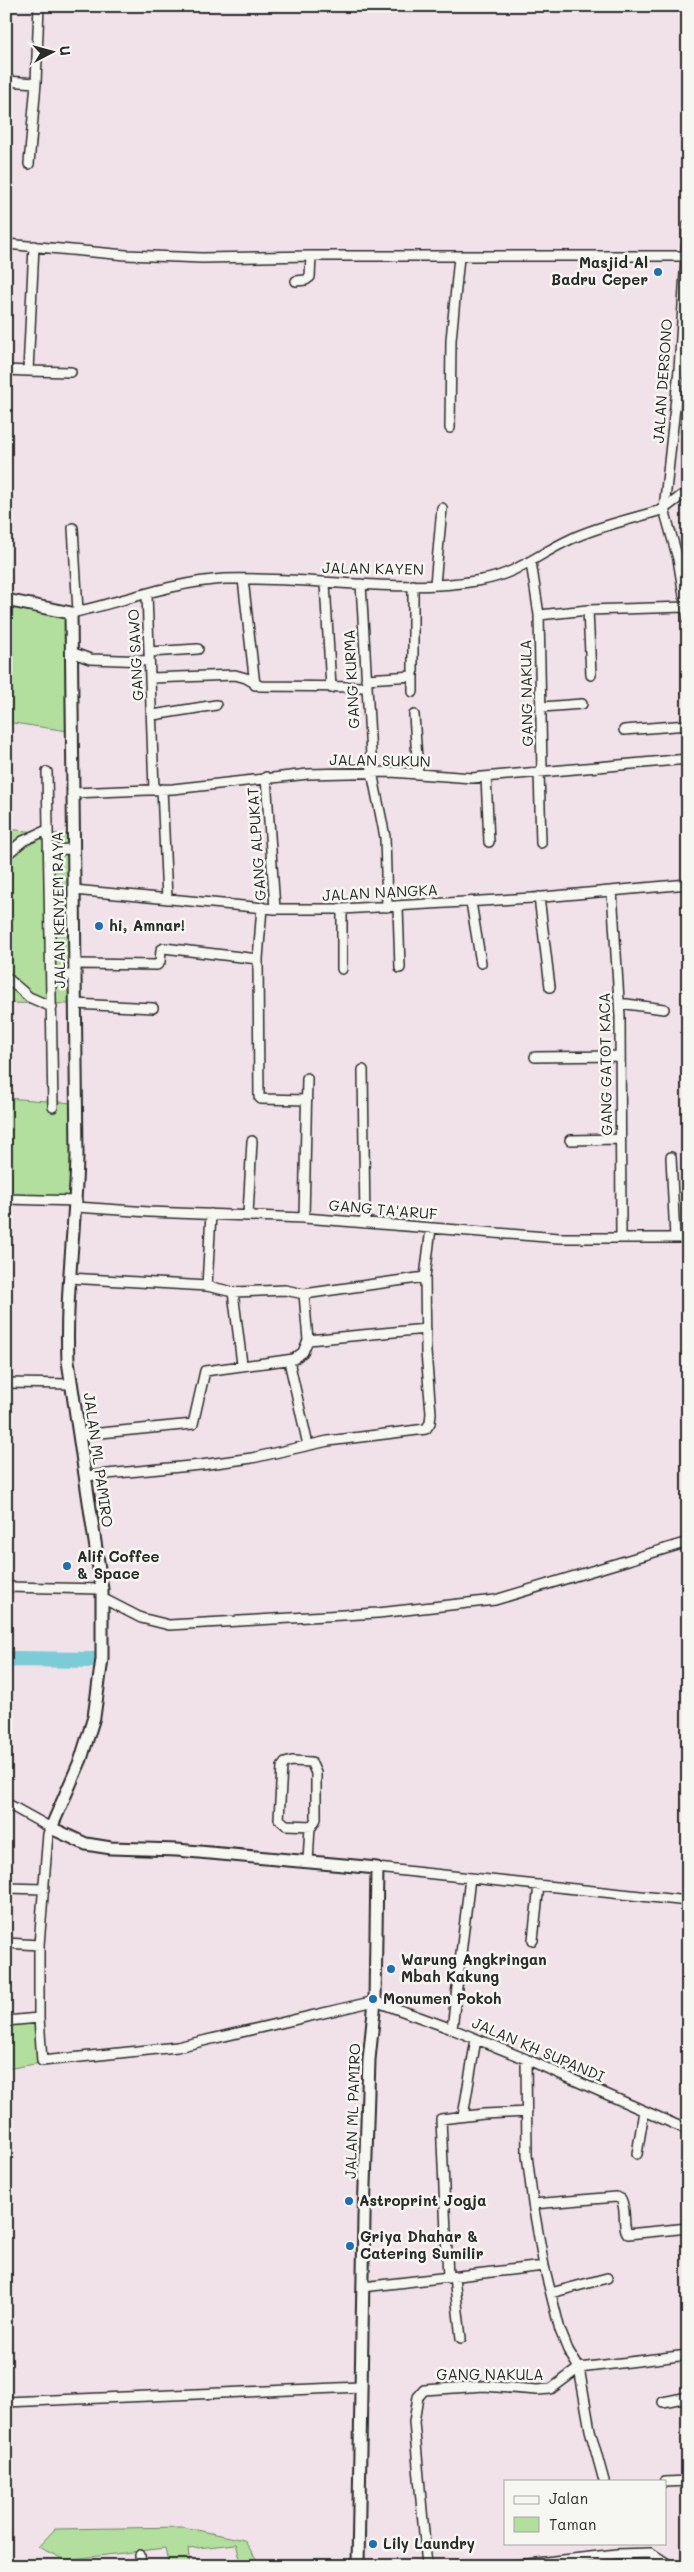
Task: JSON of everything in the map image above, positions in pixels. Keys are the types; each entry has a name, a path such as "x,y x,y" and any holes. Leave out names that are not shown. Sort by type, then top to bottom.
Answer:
{"street":[{"path":"28,164 36,84 39,6"},
{"path":"6,81 36,84"},
{"name":"JALAN DERSONO","path":"664,510 679,370 684,256 688,224"},
{"path":"6,244 156,257 684,256"},
{"path":"28,370 34,246"},
{"path":"296,281 306,280 310,276 311,256"},
{"path":"450,428 451,340 459,257"},
{"path":"6,370 71,372"},
{"path":"684,496 664,510 678,559 688,620"},
{"path":"435,584 442,508"},
{"name":"JALAN KAYEN","path":"74,612 189,584 243,579 412,585 495,578 531,562 582,534 664,510"},
{"path":"6,600 74,612 73,528"},
{"path":"678,559 688,559"},
{"name":"GANG NAKULA","path":"531,562 539,615 542,707 541,843"},
{"path":"243,579 255,685"},
{"path":"325,583 331,688"},
{"name":"GANG KURMA","path":"361,584 372,772 385,836 387,907"},
{"path":"412,585 412,692"},
{"name":"GANG SAWO","path":"147,594 149,657 167,899"},
{"path":"539,615 588,610 685,607"},
{"path":"588,610 592,675"},
{"name":"JALAN KENYEM RAYA","path":"74,612 71,652 76,1204"},
{"path":"71,652 90,659 149,657 198,649"},
{"path":"151,678 235,675 246,678 255,685 331,688 413,676"},
{"path":"542,707 582,704"},
{"name":"GANG SAWO","path":"153,715 216,705"},
{"path":"414,715 418,773"},
{"path":"624,730 688,725"},
{"name":"JALAN SUKUN","path":"72,793 158,790 266,777 372,772 418,773 460,778 486,777 688,759"},
{"path":"47,772 53,1107"},
{"name":"GANG ALPUKAT","path":"266,777 275,908"},
{"path":"486,777 489,842"},
{"path":"6,855 23,841 48,830"},
{"path":"48,850 73,849"},
{"name":"JALAN NANGKA","path":"74,890 275,908 342,909 472,902 688,884"},
{"name":"GANG GATOT KACA","path":"612,891 619,1002 621,1238"},
{"path":"539,897 550,987"},
{"path":"472,902 481,963"},
{"path":"262,907 258,959 259,1097 261,1099 307,1100"},
{"path":"398,907 400,968"},
{"path":"342,909 342,969"},
{"path":"52,975 74,970 157,965 160,962 161,950 164,948 258,959"},
{"path":"6,977 29,997 52,1007"},
{"path":"619,1002 664,1009"},
{"path":"75,1004 153,1008"},
{"path":"535,1057 620,1056"},
{"path":"363,1070 365,1223"},
{"path":"304,1218 307,1078"},
{"path":"570,1140 620,1139"},
{"path":"248,1214 252,1141"},
{"path":"671,1157 675,1238"},
{"name":"GANG TA'ARUF","path":"6,1199 149,1212 248,1214 559,1238 688,1238"},
{"name":"JALAN ML PAMIRO","path":"51,1828 81,1759 94,1717 99,1694 102,1659 102,1594 72,1384 67,1332 69,1278 76,1204"},
{"path":"207,1286 211,1214"},
{"path":"86,1476 201,1466 252,1458 328,1441 420,1431 428,1428 431,1413 425,1276 431,1228"},
{"path":"69,1278 207,1286 233,1292 285,1290 304,1294 425,1276"},
{"path":"233,1292 242,1364"},
{"path":"80,1435 193,1424 206,1371 242,1364 289,1361 302,1352 308,1340 304,1294"},
{"path":"308,1340 426,1329"},
{"path":"289,1361 308,1445"},
{"path":"6,1383 72,1384"},
{"path":"6,1587 102,1594 141,1618 169,1625 378,1613 495,1600 688,1542"},
{"path":"288,1761 311,1762 316,1769 316,1819 315,1823 310,1826 286,1825 279,1819 282,1767 288,1761"},
{"path":"6,1803 51,1828 86,1844 111,1848 178,1850 376,1868 688,1901"},
{"path":"308,1862 310,1826"},
{"path":"51,1828 48,1834 39,1945 39,2018 41,2058 44,2062 177,2046 375,2001"},
{"name":"JALAN ML PAMIRO","path":"358,2566 360,2387 369,2060 375,2001 376,1868"},
{"path":"452,2029 470,1878"},
{"path":"533,1940 539,1885"},
{"path":"6,1888 44,1889"},
{"path":"6,1943 39,1945"},
{"name":"JALAN KH SUPANDI","path":"375,2001 526,2059 688,2130"},
{"path":"6,2021 39,2018"},
{"path":"463,2116 476,2039"},
{"path":"526,2059 527,2155 544,2266 560,2330 568,2350 579,2368 590,2430 604,2480"},
{"path":"637,2154 644,2111"},
{"path":"461,2338 451,2277 440,2122 442,2118 527,2112"},
{"path":"533,2204 616,2197 621,2199 625,2208 627,2234 688,2228"},
{"path":"363,2287 544,2266"},
{"path":"551,2293 607,2278"},
{"path":"579,2368 688,2355"},
{"name":"GANG NAKULA","path":"427,2566 414,2422 418,2397 424,2390 434,2388 484,2386 551,2389 579,2368"},
{"path":"6,2402 360,2387"},
{"path":"663,2402 688,2397"},
{"path":"666,2482 688,2481"},
{"path":"510,2566 616,2549 651,2553 671,2566"},
{"path":"140,2555 141,2566"}],"green space":[{"path":"6,597 68,606 68,731 6,722"},
{"path":"6,829 70,835 73,1004 6,1003"},
{"path":"6,1098 73,1103 75,1203 6,1198"},
{"path":"37,2018 41,2063 6,2069 6,2020"},
{"path":"183,2527 244,2540 261,2566 242,2566 236,2544 188,2549 190,2566 169,2566 165,2548 65,2560 38,2547 55,2529"}],"waterway":[{"path":"6,1662 13,1659 93,1660"}],"place":[{"name":"Masjid Al Badru Ceper","path":"658,272"},
{"name":"hi, Amnar!","path":"99,926"},
{"name":"Alif Coffee & Space","path":"67,1566"},
{"name":"Warung Angkringan Mbah Kakung","path":"391,1969"},
{"name":"Monumen Pokoh","path":"373,1999"},
{"name":"Astroprint Jogja","path":"349,2201"},
{"name":"Griya Dhahar & Catering Sumilir","path":"350,2246"},
{"name":"Lily Laundry","path":"373,2544"}]}
